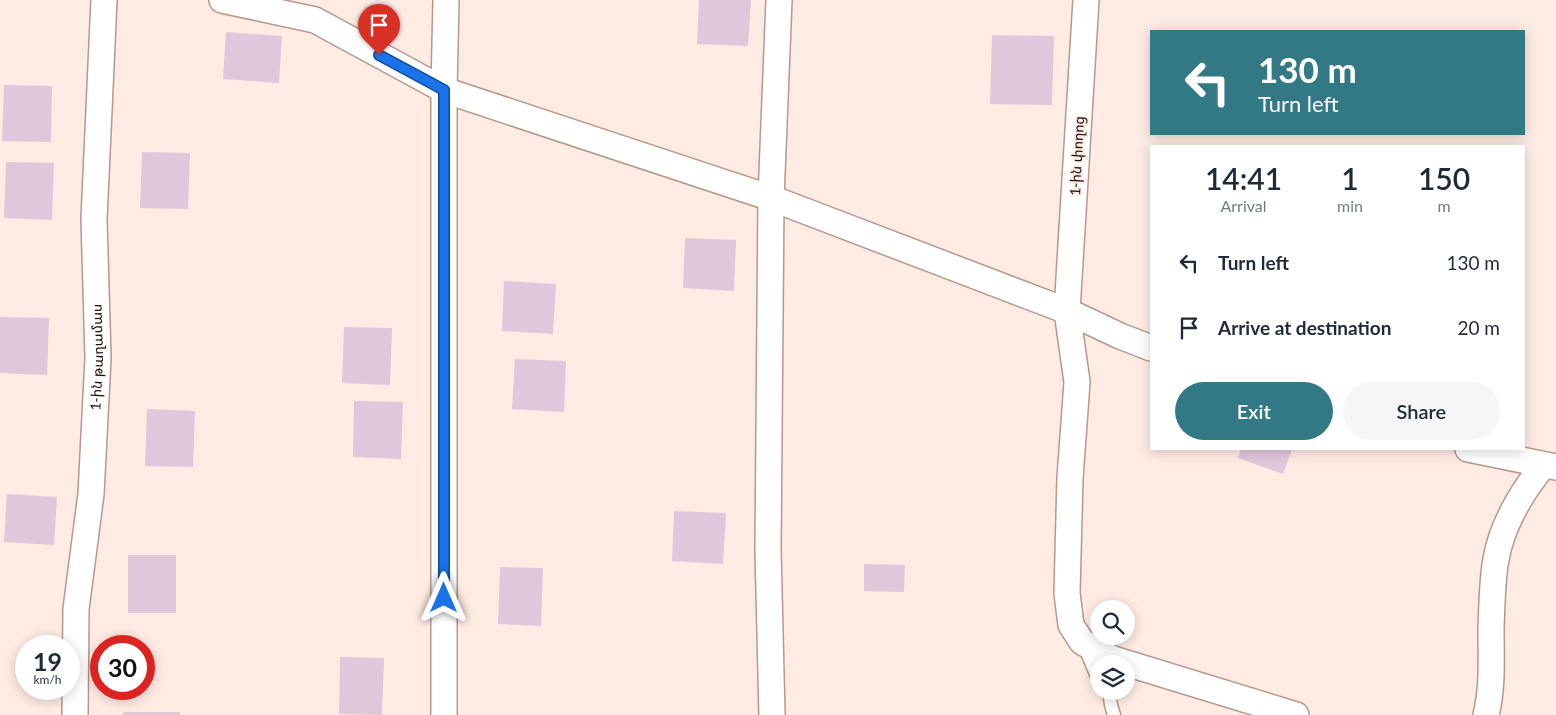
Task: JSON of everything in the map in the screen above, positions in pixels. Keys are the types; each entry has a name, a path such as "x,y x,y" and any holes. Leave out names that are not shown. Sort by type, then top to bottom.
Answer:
{"street":[{"name":"1-ին թաղամաս","path":"75,715 76,609 91,494 98,358 94,219 104,0"},
{"path":"222,0 315,20 444,90 771,198 1067,311 1113,333 1150,348"},
{"path":"444,715 444,90 446,0"},
{"path":"772,715 768,550 771,198 779,0"},
{"name":"1-ին փողոց","path":"1082,642 1071,625 1067,593 1070,478 1077,382 1067,311 1086,0"},
{"path":"1473,450 1550,466"},
{"path":"1486,715 1492,681 1491,627 1496,558 1502,536 1526,487 1550,466"},
{"path":"1082,642 1105,655"},
{"path":"1135,668 1296,715"}],"lane":[{"path":"1082,642 1090,660"}],"building":[{"path":"699,0 751,0 748,46 697,44"},
{"path":"226,32 282,36 279,83 223,79"},
{"path":"992,35 1054,36 1052,105 990,104"},
{"path":"4,85 52,86 51,142 2,141"},
{"path":"142,152 190,153 188,209 140,208"},
{"path":"6,162 54,163 52,220 4,218"},
{"path":"685,238 736,240 734,291 683,288"},
{"path":"504,281 556,284 553,334 502,331"},
{"path":"0,317 49,318 47,375 0,373"},
{"path":"344,327 392,328 390,385 342,383"},
{"path":"515,359 566,361 564,412 512,409"},
{"path":"354,401 403,402 401,459 353,457"},
{"path":"147,409 195,411 193,467 145,466"},
{"path":"1241,450 1292,450 1283,474 1238,458"},
{"path":"7,494 57,497 54,545 4,542"},
{"path":"674,511 726,513 723,564 672,561"},
{"path":"128,555 176,555 176,613 128,613"},
{"path":"864,564 905,565 904,592 864,591"},
{"path":"500,567 543,568 541,626 498,624"},
{"path":"340,657 384,658 382,715 339,714"},
{"path":"123,712 180,712 180,715 123,715"}],"route":[{"path":"379,55 444,90 444,598"}]}
